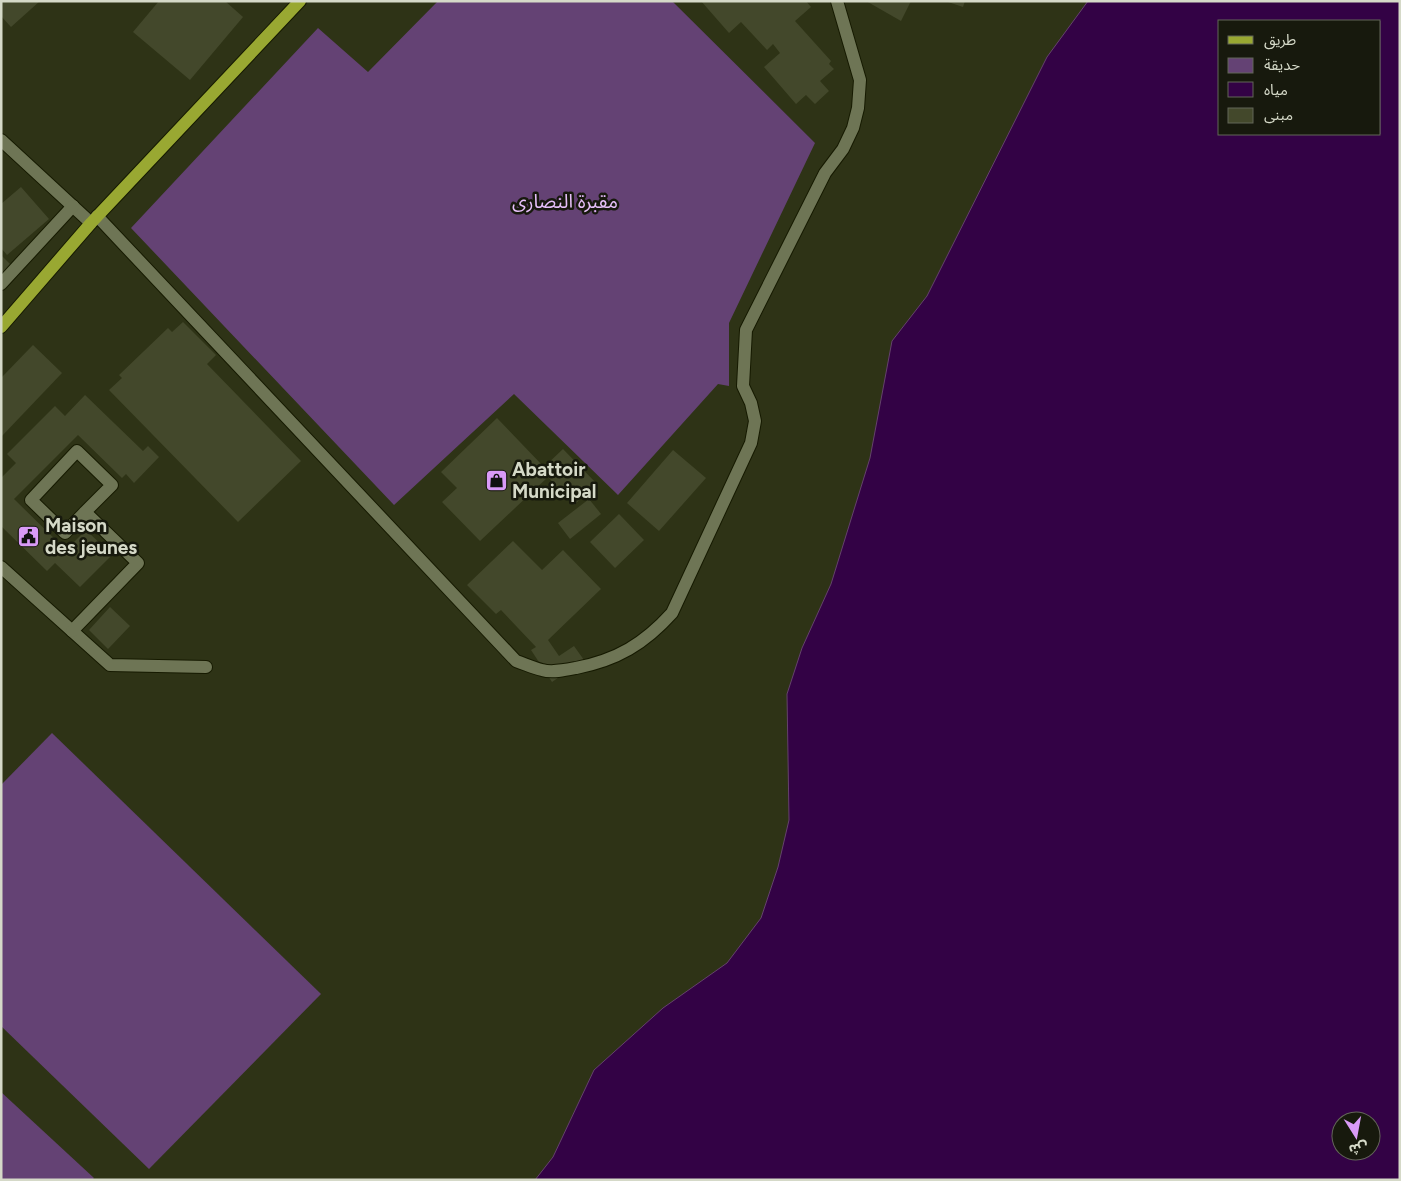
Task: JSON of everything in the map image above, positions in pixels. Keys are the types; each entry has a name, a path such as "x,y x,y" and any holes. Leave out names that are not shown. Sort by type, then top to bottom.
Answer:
{"main road":[{"path":"1,327 94,220 300,1"}],"street":[{"path":"1,140 73,206 94,220 516,661 543,671 565,670 609,660 634,647 653,634 672,613 751,443 754,421 751,403 743,386 746,330 825,173 843,149 853,128 858,108 860,80 837,1"},
{"path":"1,284 73,206"},
{"path":"77,452 112,485 86,512 65,533 30,500 77,452"},
{"path":"72,631 138,563 86,512"},
{"path":"1,567 110,665 206,666"}],"green space":[{"name":"مقبرة النصارى","path":"438,1 672,1 815,143 729,323 729,386 718,384 618,495 514,394 394,505 131,228 318,28 368,72"},
{"path":"52,733 321,994 149,1169 1,1026 1,785"},
{"path":"1,1092 94,1178 92,1180 1,1180"}],"water":[{"path":"1088,1 1400,1 1400,1180 535,1180 553,1157 594,1070 663,1008 727,963 761,918 778,867 789,820 787,694 802,648 831,584 870,458 892,341 927,296 1047,57"}],"building":[{"path":"1,1 40,1 11,27 1,16"},
{"path":"159,1 225,1 243,17 190,80 133,32"},
{"path":"701,1 806,1 811,7 795,21 831,61 829,64 834,69 820,81 829,91 815,104 806,95 796,104 764,67 780,53 773,44 767,50 741,22 729,33"},
{"path":"866,1 911,1 901,21"},
{"path":"945,1 965,1 963,7"},
{"path":"21,187 49,219 7,255 1,248 1,204"},
{"path":"1,255 11,265 1,275"},
{"path":"183,322 216,355 207,364 301,461 238,522 109,390 122,378 119,375 168,328 172,332"},
{"path":"33,345 62,373 1,437 1,378"},
{"path":"85,395 143,451 148,446 159,457 134,483 126,474 122,478 78,435 14,499 66,550 86,530 112,555 80,587 55,563 47,571 1,526 1,478 16,463 7,454 55,406 65,416"},
{"name":"Abattoir Municipal","path":"497,418 544,467 563,449 597,484 574,505 548,477 480,541 442,502 457,488 441,472"},
{"path":"673,450 706,478 659,531 627,503"},
{"path":"589,499 601,514 570,539 558,523"},
{"path":"619,514 644,540 615,568 590,542"},
{"path":"513,541 542,570 563,550 601,589 548,640 559,656 574,646 584,660 552,682 531,650 536,647 501,610 496,614 467,585"},
{"path":"110,607 130,626 108,649 89,630"}],"place":[{"name":"Abattoir Municipal","path":"496,480"},
{"name":"Maison des jeunes","path":"29,536"}]}
